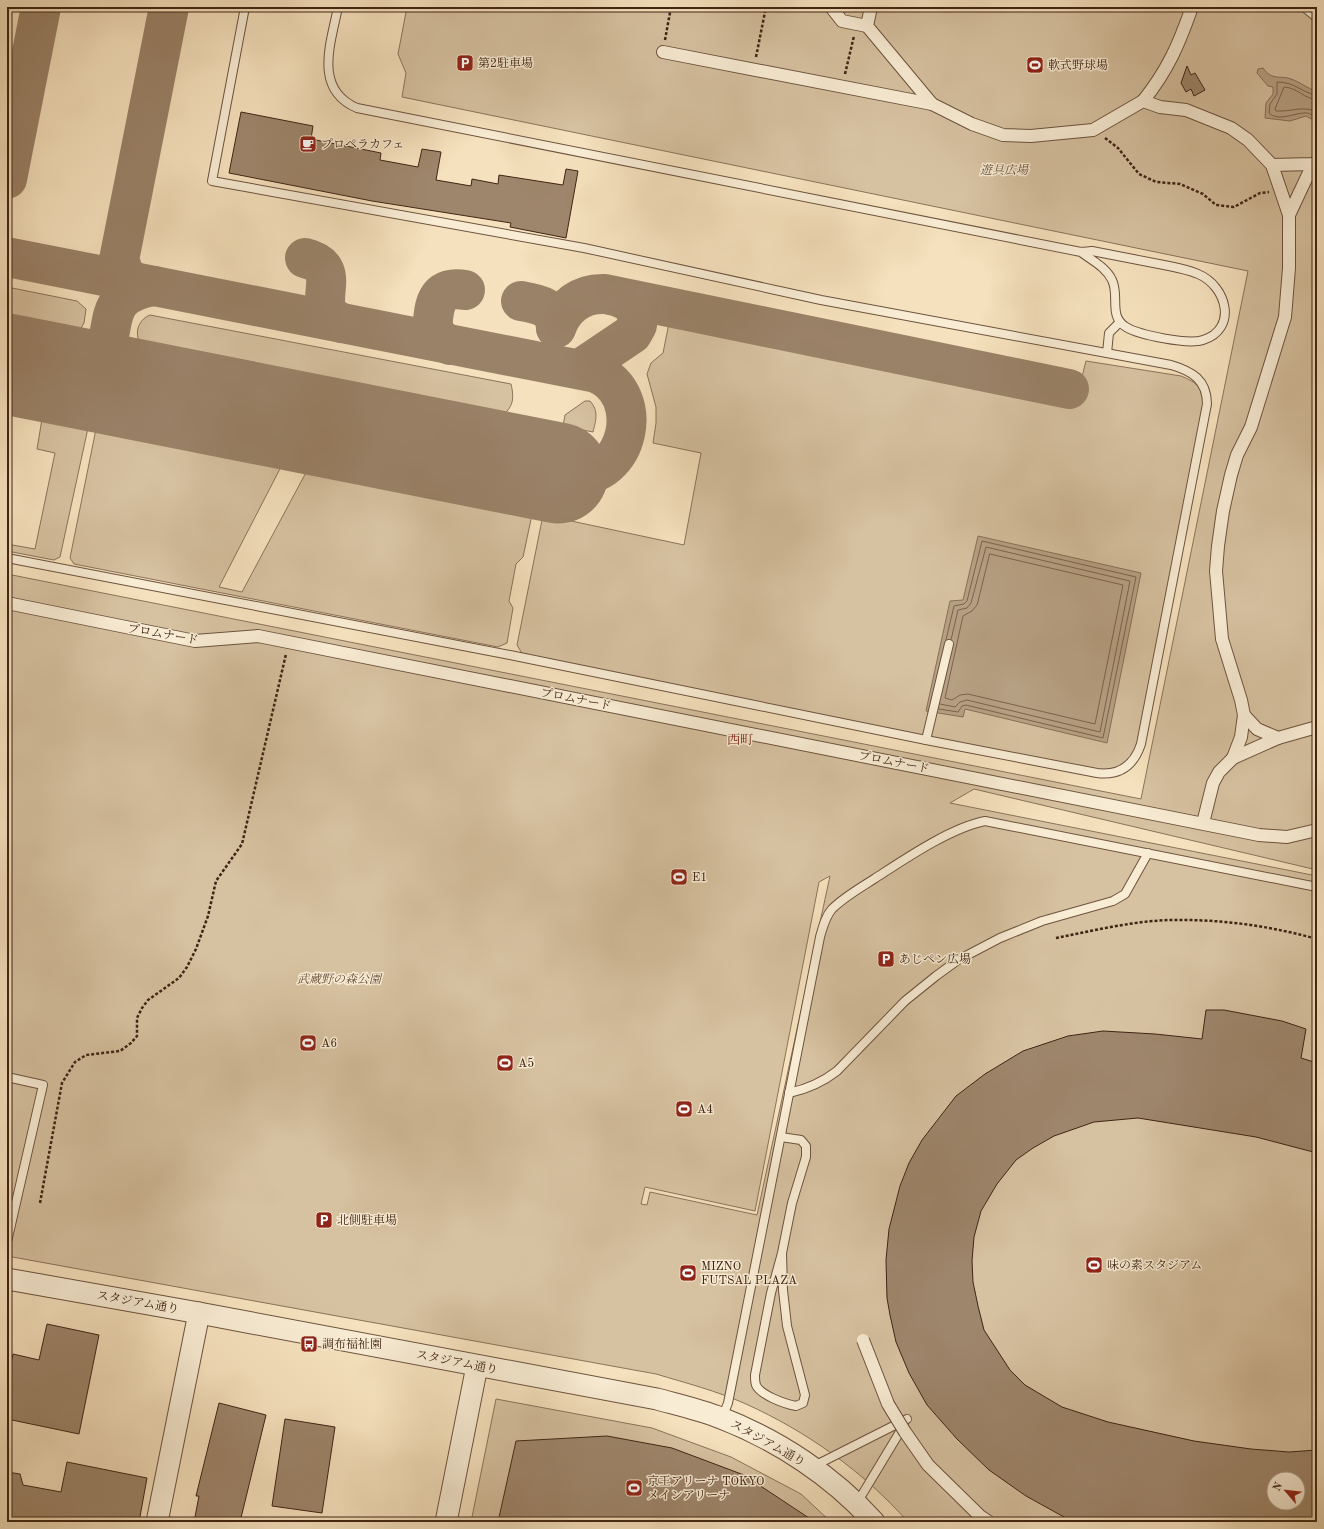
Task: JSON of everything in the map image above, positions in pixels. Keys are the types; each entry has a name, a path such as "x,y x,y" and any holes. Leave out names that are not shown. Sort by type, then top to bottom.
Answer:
{"street":[{"path":"831,7 842,21 862,25 932,104"},
{"path":"862,25 871,7"},
{"path":"663,52 932,104 972,124 1003,135 1031,136 1094,130 1143,101 1161,79 1176,49 1192,7"},
{"path":"1307,7 1317,15"},
{"path":"1143,101 1160,107 1186,110 1231,128 1248,140 1272,165 1282,190 1289,215 1289,268 1285,317 1251,427 1237,455 1231,475 1223,511 1218,546 1216,579 1222,639 1241,700 1244,715 1241,737 1233,758"},
{"path":"1272,165 1315,163 1289,215"},
{"name":"プロムナード","path":"7,603 195,641 208,641 253,635 1272,837 1295,836 1317,830"},
{"path":"1244,715 1257,729 1278,738"},
{"path":"1203,823 1213,783 1219,772 1233,758 1278,738 1317,727"},
{"name":"スタジアム通り","path":"7,1279 199,1313 657,1399 722,1418 771,1442 812,1468 857,1503 874,1522"},
{"path":"157,1522 199,1313"},
{"path":"863,1340 888,1404 928,1465 980,1516 989,1522"},
{"path":"446,1522 477,1366"}],"lane":[{"path":"7,558 518,657 926,740 1105,774 1124,770 1138,754 1207,404 1207,396 1199,378 1185,369 1171,364 821,300 584,248 212,181 245,7"},
{"path":"338,7 329,57 329,75 337,95 357,108 1081,252 1092,251 1198,273 1217,286 1223,298 1225,309 1223,320 1216,332 1209,337 1196,341 1140,333 1130,330 1120,322 1115,312 1112,278 1098,264 1081,252"},
{"path":"1107,353 1109,333 1120,322"},
{"path":"926,740 949,644"},
{"path":"722,1418 728,1403 824,921 831,910 845,898 914,852 974,823 985,821 1317,887"},
{"path":"790,1094 826,1079 837,1071 905,1001 958,960 1000,938 1036,923 1113,901 1125,894 1148,853"},
{"path":"7,1078 43,1085 7,1242"},
{"path":"781,1137 801,1140 806,1146 806,1157 792,1204 770,1300 755,1375 756,1384 760,1390 771,1397 796,1406 803,1402 804,1395 787,1326 783,1290 782,1253"},
{"path":"812,1468 907,1419 857,1503"}],"path":[{"path":"663,52 671,7"},
{"path":"753,69 766,7"},
{"path":"842,86 862,25"},
{"path":"1094,130 1118,148 1139,174 1156,182 1180,184 1203,194 1216,205 1234,207 1260,193 1282,190"},
{"path":"40,1203 62,1083 75,1062 86,1055 120,1051 131,1043 137,1036 137,1018 142,1008 148,1000 179,978 187,967 196,949 208,916 216,881 242,844 288,642"},
{"path":"1056,938 1132,924 1181,920 1238,923 1317,939"}],"green space":[{"name":"武蔵野の森公園","path":"407,7 1317,7 1317,870 974,789 950,803 1317,876 1317,1522 908,1522 873,1486 833,1454 790,1427 735,1399 656,1374 7,1256 7,574 1141,799 1248,271 402,97 406,73 398,54","holes":["830,876 757,1215 650,1192 647,1205 641,1204 645,1187 755,1211 819,882"]},
{"path":"7,287 77,301 86,309 84,323 80,330 67,334 7,322"},
{"path":"150,315 511,384 513,393 512,401 507,412 503,415 143,347 137,333 139,324"},
{"path":"669,323 1075,404 1086,361 1181,376 1195,383 1201,393 1204,403 1136,759 1107,776 523,655 517,645 543,515 684,545 701,453 653,443 656,423 656,407 647,374 651,363 663,353"},
{"path":"585,401 590,401 595,408 596,420 593,432 563,426 565,415"},
{"path":"42,419 88,428 60,557 54,560 7,551 7,544 35,549 55,453 37,449"},
{"path":"97,424 284,461 219,587 242,592 310,465 533,510 523,557 516,564 509,601 513,608 507,643 498,647 74,564 70,558"},
{"name":"京王アリーナ TOKYO メインアリーナ","path":"496,1399 652,1428 731,1457 801,1494 831,1522 471,1522"}],"water":[{"path":"1263,68 1270,75 1291,79 1317,91 1317,122 1306,116 1290,121 1265,118 1266,103 1273,94 1273,87 1268,86 1257,73 1258,69"},
{"path":"978,536 1141,573 1107,743 965,709 963,717 926,711 950,601 963,600"}],"building":[{"path":"1187,66 1191,75 1195,73 1205,90 1194,96 1191,89 1186,92 1181,83"},
{"path":"241,112 313,126 311,139 381,153 380,160 418,167 422,149 441,152 436,180 471,186 472,179 498,184 499,175 563,185 566,169 578,171 566,238 510,227 511,223 372,201 229,173"},
{"path":"1206,1010 1224,1010 1282,1021 1306,1029 1301,1058 1317,1063 1317,1153 1256,1137 1138,1118 1094,1122 1054,1136 1016,1160 997,1184 981,1211 974,1237 972,1261 973,1282 984,1330 1010,1370 1025,1385 1062,1407 1108,1422 1194,1441 1251,1449 1289,1452 1317,1450 1317,1522 1073,1522 1026,1496 989,1470 957,1439 927,1405 909,1373 896,1342 887,1298 886,1260 889,1229 900,1186 909,1163 922,1140 956,1096 985,1074 1023,1051 1068,1036 1103,1031 1202,1039"},
{"path":"47,1324 99,1335 79,1434 7,1419 7,1382 13,1354 39,1360"},
{"path":"219,1403 266,1415 240,1522 194,1522 199,1496 196,1496"},
{"path":"285,1419 335,1427 322,1513 272,1506"},
{"name":"京王アリーナ TOKYO メインアリーナ","path":"607,1436 672,1448 744,1475 815,1522 498,1522 516,1441"},
{"path":"67,1462 147,1478 139,1522 7,1522 7,1472 20,1474 23,1485 61,1492"}],"taxiway":[{"path":"7,179 41,7"},
{"path":"134,282 125,276 119,260 169,7"},
{"path":"7,257 596,373 612,384 622,398 626,416 625,434 619,450 608,464 592,473 573,475"},
{"path":"305,258 318,263 324,271 326,279 326,308 331,316 342,323"},
{"path":"61,374 83,369 95,361 103,351 108,340 112,318 116,308 123,298 135,291 154,286"},
{"path":"450,345 440,339 435,332 433,323 435,305 437,300 444,293 458,289 465,290"},
{"path":"556,328 559,320 574,302 588,296 605,294 1069,389"},
{"path":"580,369 632,334 637,325 638,312 628,301 621,298"},
{"path":"521,301 540,305 549,311 553,315 556,328"},
{"path":"106,344 111,360 118,373 129,384 143,391"}],"runway":[{"path":"7,364 558,473"}],"place":[{"name":"第2駐車場","path":"465,63"},
{"name":"軟式野球場","path":"1035,65"},
{"name":"プロペラカフェ","path":"308,144"},
{"name":"E1","path":"679,877"},
{"name":"あじペン広場","path":"886,959"},
{"name":"A6","path":"308,1043"},
{"name":"A5","path":"505,1063"},
{"name":"A4","path":"684,1109"},
{"name":"北側駐車場","path":"324,1220"},
{"name":"味の素スタジアム","path":"1094,1265"},
{"name":"MIZNO FUTSAL PLAZA","path":"688,1273"},
{"name":"調布福祉園","path":"309,1344"},
{"name":"京王アリーナ TOKYO メインアリーナ","path":"634,1488"}],"district":[{"name":"西町","path":"740,739"}],"park label":[{"name":"遊具広場","path":"1004,170"}]}
